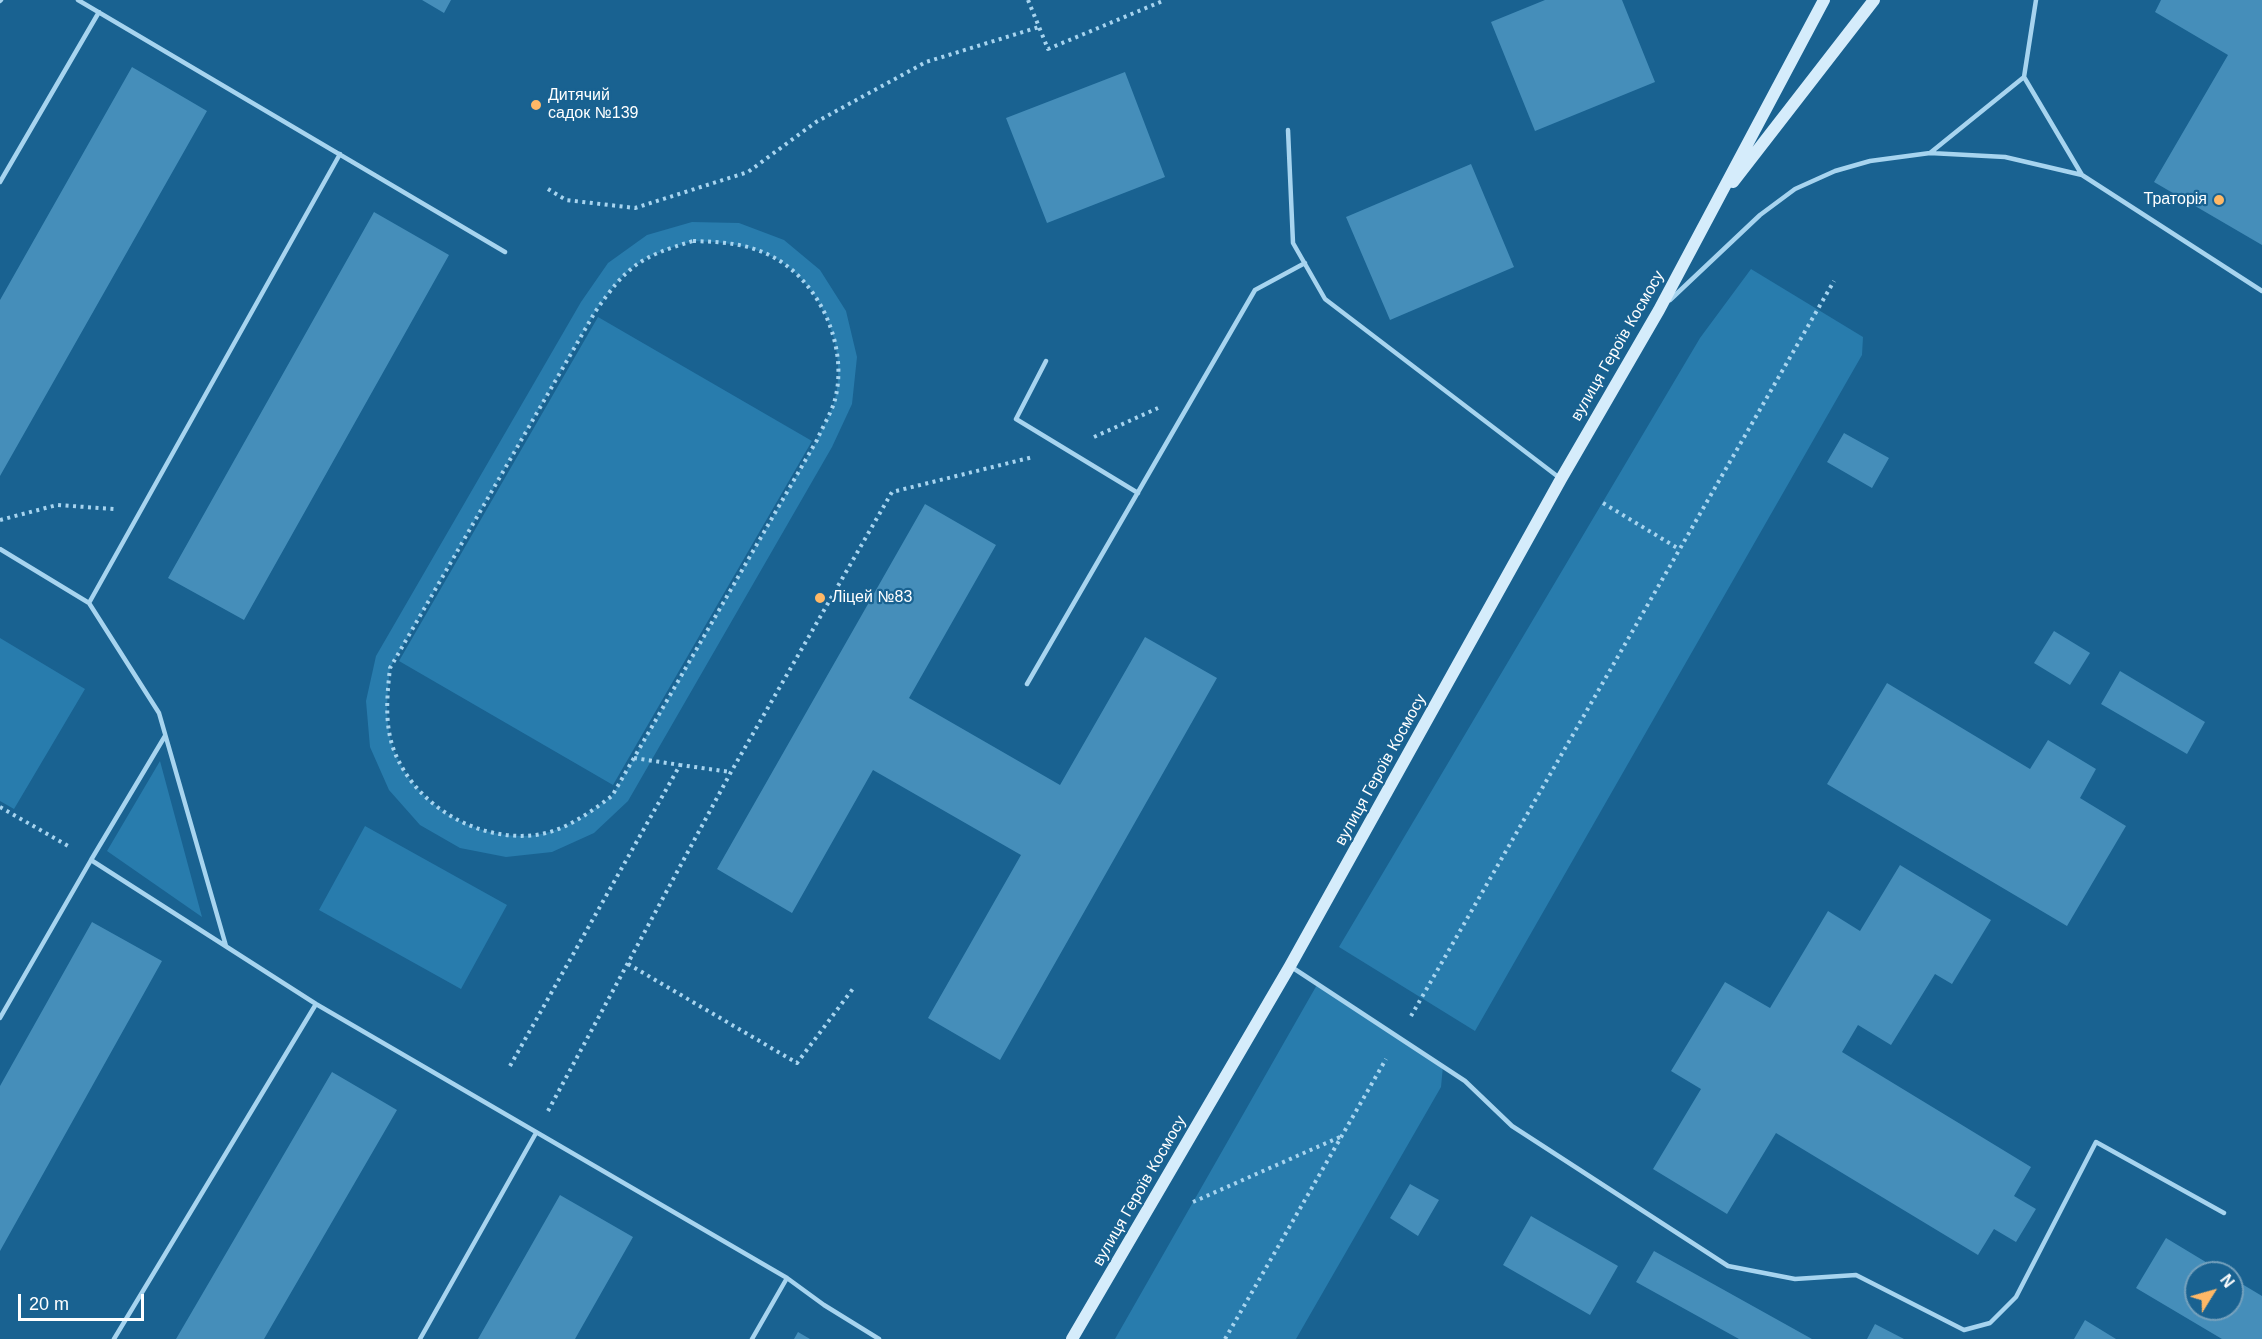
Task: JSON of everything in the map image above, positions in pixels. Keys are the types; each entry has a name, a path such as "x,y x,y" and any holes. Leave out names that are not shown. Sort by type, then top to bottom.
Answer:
{"main road":[{"name":"вулиця Героїв Космосу","path":"1072,1339 1290,966 1561,479 1659,310 1824,0"},
{"name":"вулиця Героїв Космосу","path":"1711,212 1874,0"}],"lane":[{"path":"78,0 506,252"},
{"path":"2036,0 2024,76 2082,175"},
{"path":"0,182 99,12"},
{"path":"1930,153 2024,76"},
{"path":"1288,130 1293,243 1325,299 1561,479"},
{"path":"1659,310 1760,215 1794,189 1835,171 1870,161 1930,153 2005,157 2082,175 2262,291"},
{"path":"89,603 340,154"},
{"path":"1027,684 1255,290 1305,263"},
{"path":"1046,361 1016,419 1138,493"},
{"path":"0,549 89,603 159,713 226,947"},
{"path":"0,1018 165,735"},
{"path":"92,860 316,1004 787,1278 824,1305 879,1339"},
{"path":"1290,966 1465,1081 1512,1126 1728,1266 1795,1279 1856,1275 1964,1330 1990,1323 2016,1297 2096,1142 2224,1213"},
{"path":"114,1339 316,1004"},
{"path":"420,1339 536,1133"},
{"path":"752,1339 787,1278"}],"path":[{"path":"1028,0 1048,48 1165,0"},
{"path":"548,189 566,201 635,208 748,172 816,122 926,62 1039,27"},
{"path":"693,241 735,243 774,257 806,284 828,319 838,360 834,402 817,440 634,759 612,796 578,821 536,835 493,833 472,826 452,818 418,790 395,754 386,711 390,668 595,312 619,278 653,253 693,241"},
{"path":"1225,1339 1834,281"},
{"path":"536,1133 731,772 892,492 1066,449 1198,389"},
{"path":"1603,503 1679,550"},
{"path":"0,520 57,505 141,512"},
{"path":"634,759 731,772"},
{"path":"510,1066 680,765"},
{"path":"0,807 92,860"},
{"path":"628,964 796,1063 855,987"},
{"path":"1193,1202 1342,1136"}],"shaded area":[{"path":"692,222 739,223 784,240 820,270 846,311 857,357 852,404 832,447 628,801 594,833 552,852 506,857 460,848 420,825 389,790 370,747 366,701 376,656 581,302 608,263 647,235","holes":["693,241 734,244 773,257 790,268 805,283 818,300 828,320 834,340 838,361 838,383 834,403 817,440 612,796 576,820 547,833 514,836 493,833 472,826 452,817 418,790 395,753 388,722 387,700 390,668 606,296 626,274 647,258"]},
{"path":"1751,269 1863,337 1862,355 1475,1031 1339,947 1700,338"},
{"path":"598,317 812,441 613,785 399,661"},
{"path":"0,638 85,689 14,809 0,801"},
{"path":"160,761 202,917 107,851"},
{"path":"365,826 507,905 461,989 319,910"},
{"path":"1318,983 1443,1066 1441,1087 1296,1339 1115,1339"}],"building":[{"path":"422,0 451,0 444,13"},
{"path":"1545,0 1622,0 1655,82 1535,131 1491,22"},
{"path":"2161,0 2262,0 2262,245 2154,182 2228,55 2155,12"},
{"path":"132,67 207,111 0,476 0,300"},
{"path":"1125,72 1165,177 1047,223 1006,118"},
{"path":"1471,164 1514,267 1390,320 1346,217"},
{"path":"374,212 449,255 244,620 168,578"},
{"path":"1844,433 1889,458 1872,488 1827,462"},
{"path":"925,504 996,545 909,698 1060,785 1145,637 1217,678 1000,1060 928,1018 1021,855 873,770 792,913 717,869"},
{"path":"2054,631 2090,653 2070,685 2034,663"},
{"path":"2120,671 2205,722 2187,754 2101,704"},
{"path":"1887,683 2030,769 2048,740 2096,769 2080,798 2126,826 2067,926 1827,784"},
{"path":"1900,865 1991,920 1952,984 1935,974 1891,1045 1858,1025 1842,1052 2031,1167 2014,1196 2036,1209 2016,1242 1994,1229 1978,1255 1776,1133 1727,1214 1653,1169 1701,1089 1671,1071 1725,982 1770,1008 1828,911 1860,931"},
{"path":"92,922 162,961 0,1251 0,1086"},
{"path":"332,1072 397,1110 264,1339 176,1339"},
{"path":"1410,1184 1439,1200 1418,1236 1390,1218"},
{"path":"560,1195 633,1237 575,1339 478,1339"},
{"path":"1531,1216 1618,1266 1590,1315 1503,1265"},
{"path":"2166,1238 2204,1261 2184,1261 2184,1316 2136,1288"},
{"path":"1654,1251 1812,1339 1739,1339 1636,1282"},
{"path":"2244,1285 2262,1296 2262,1339 2222,1339 2192,1321 2244,1321"},
{"path":"2085,1320 2116,1339 2074,1339"},
{"path":"1875,1324 1904,1339 1867,1339"},
{"path":"798,1332 810,1339 794,1339"}],"place":[{"name":"Дитячий садок №139","path":"536,105"},
{"name":"Траторія","path":"2219,200"},
{"name":"Ліцей №83","path":"820,598"}]}
